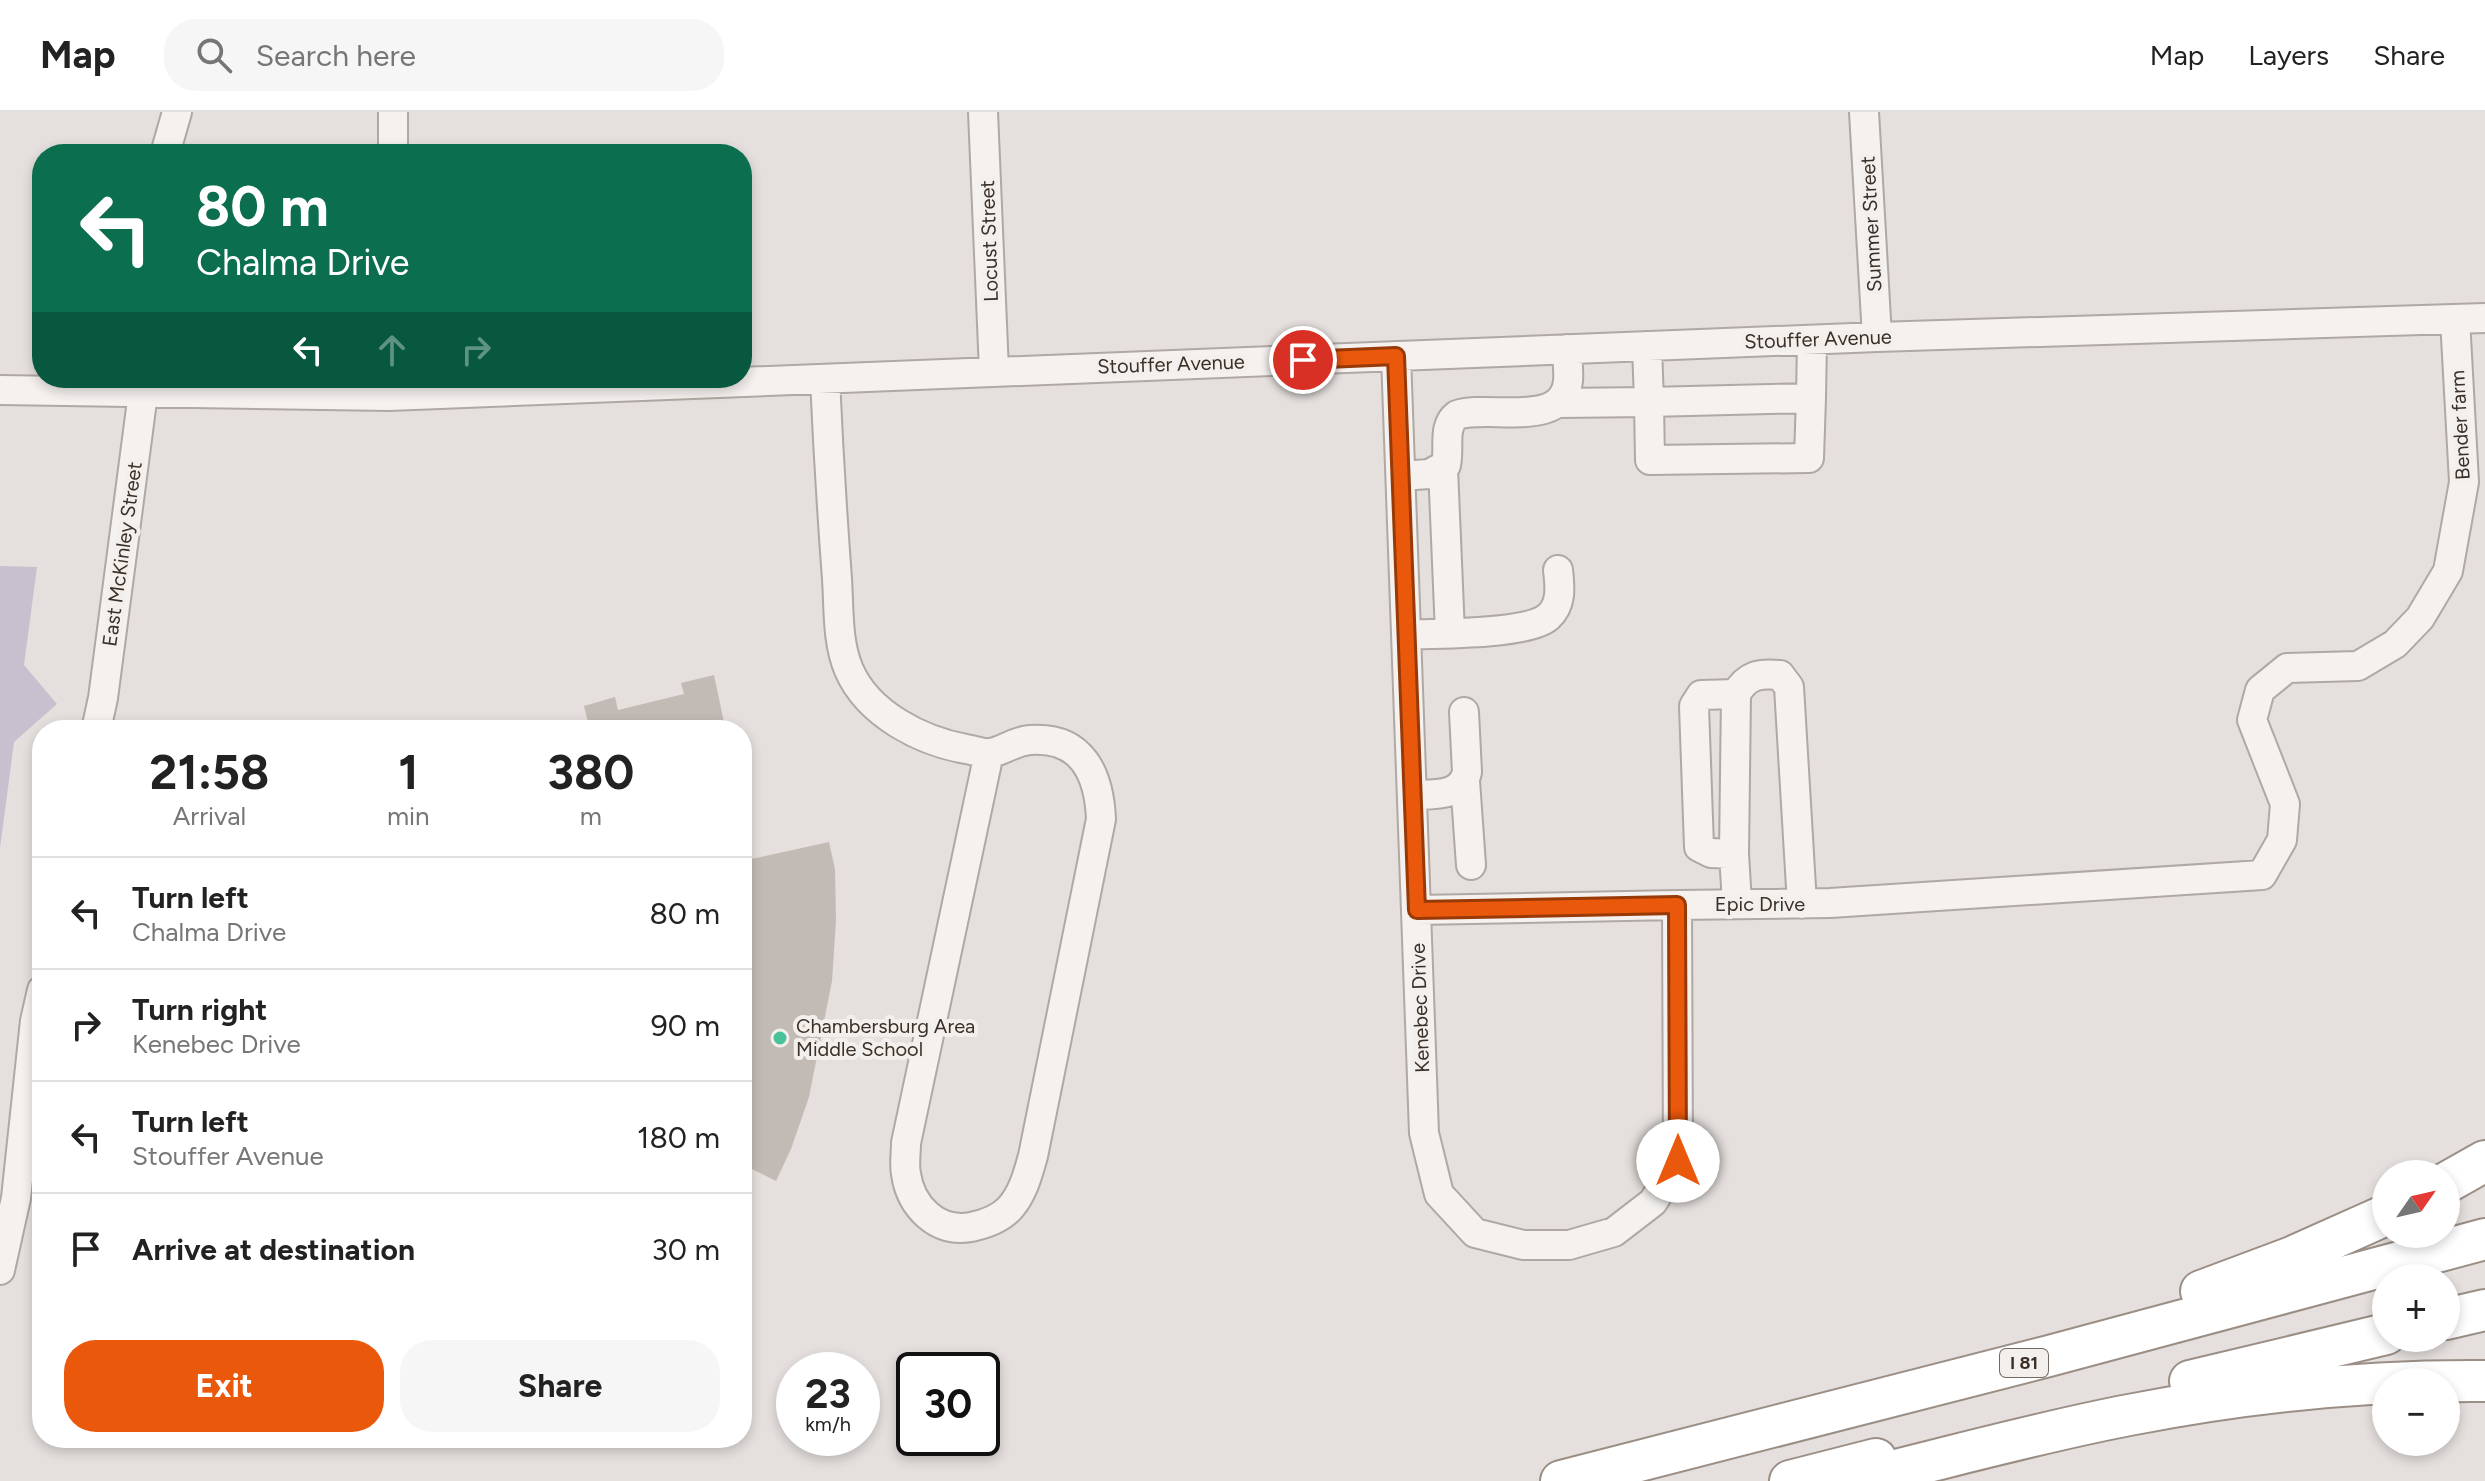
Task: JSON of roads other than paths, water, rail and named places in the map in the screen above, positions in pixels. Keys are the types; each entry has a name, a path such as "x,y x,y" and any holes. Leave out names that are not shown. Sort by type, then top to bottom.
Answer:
{"highway":[{"path":"2460,1175 2485,1161"},
{"path":"1787,1422 1824,1399 2212,1289 2372,1221"},
{"name":"I 81","path":"1561,1481 2049,1356 2485,1239"},
{"path":"2460,1316 2485,1310"},
{"path":"1790,1481 2372,1337"},
{"path":"1851,1481 2128,1415 2231,1398 2410,1380 2485,1381"}],"street":[{"path":"168,144 177,112"},
{"path":"393,112 393,144"},
{"name":"Locust Street","path":"983,112 994,371"},
{"name":"Summer Street","path":"1864,112 1877,337"},
{"name":"Stouffer Avenue","path":"752,380 1877,337 2485,318"},
{"name":"Bender farm","path":"2262,875 2282,840 2285,804 2252,720 2260,690 2287,668 2358,666 2395,644 2420,618 2448,571 2472,517 2464,482 2473,427 2455,319"},
{"path":"1647,346 1650,460 1809,458 1812,340"},
{"path":"1450,633 1443,468 1448,457 1450,420 1457,415 1550,409 1562,398 1568,383 1567,349"},
{"name":"Kenebec Drive","path":"1396,356 1424,1133 1439,1194 1475,1233 1523,1245 1569,1245 1614,1232 1653,1202 1678,1161 1677,905"},
{"path":"825,379 842,645 849,671 864,694 888,716 916,734 948,746 989,753 1006,745 1031,740 1055,743 1074,750 1092,771 1100,793 1101,819 1025,1184 1009,1208 999,1216 988,1223 963,1228 940,1225 918,1206 906,1175 906,1143 989,753"},
{"name":"Stouffer Avenue","path":"0,390 58,388"},
{"name":"East McKinley Street","path":"98,720 145,388"},
{"path":"1557,403 1811,398"},
{"path":"1401,476 1429,474 1443,468"},
{"path":"1406,635 1537,624 1555,609 1559,598 1558,570"},
{"path":"1737,903 1734,854 1736,694 1743,683 1754,675 1780,675 1789,687 1802,904"},
{"path":"1734,854 1711,853 1699,847 1694,706 1701,695 1736,694"},
{"path":"1464,712 1471,865"},
{"path":"1412,795 1445,793 1459,789 1465,781"},
{"name":"Epic Drive","path":"1417,910 1802,904 2146,885 2262,875"},
{"path":"0,1270 9,1177 32,1039"}],"place":[{"name":"Chambersburg Area Middle School","path":"780,1038"}]}
